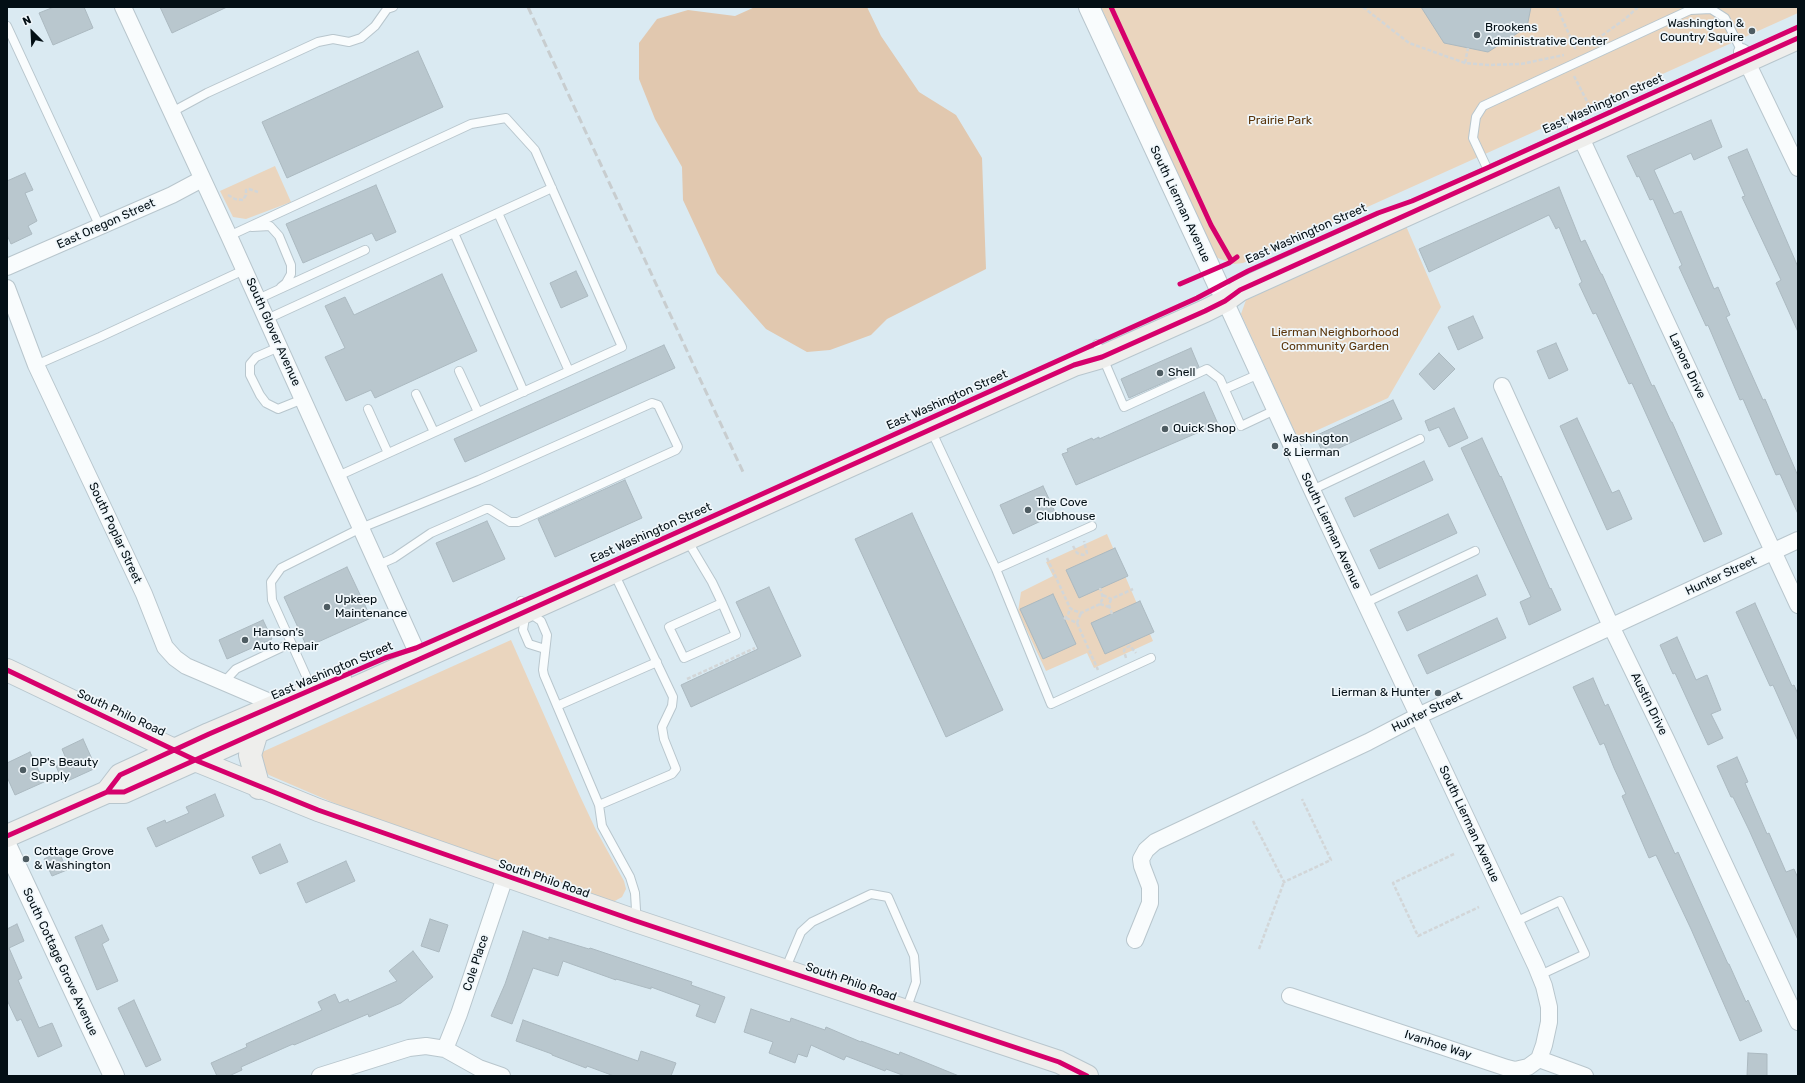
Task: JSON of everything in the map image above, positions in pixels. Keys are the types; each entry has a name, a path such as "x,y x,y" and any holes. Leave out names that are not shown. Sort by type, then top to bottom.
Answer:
{"main road":[{"name":"East Washington Street","path":"1744,57 1798,27"},
{"name":"East Washington Street","path":"1222,294 1248,271 1371,216 1412,201 1744,57 1798,38"},
{"name":"East Washington Street","path":"107,792 120,775 174,750 281,712 418,653 1222,294 1240,290 1584,127"},
{"name":"East Washington Street","path":"7,836 107,792 124,792 257,732 281,712 312,690 385,658 418,653"},
{"name":"South Philo Road","path":"7,670 195,760 259,788 633,920 1059,1062 1087,1076"},
{"path":"257,732 250,755 259,788"}],"street":[{"name":"South Glover Avenue","path":"123,7 202,178 236,232 244,270 265,296 267,319 418,653"},
{"name":"South Lierman Avenue","path":"1089,7 1312,490 1540,975 1549,1007 1549,1022 1540,1059"},
{"path":"1744,57 1798,168"},
{"name":"Lanore Drive","path":"1584,127 1798,605"},
{"name":"East Oregon Street","path":"7,267 172,195 202,178"},
{"name":"South Poplar Street","path":"7,288 36,365 144,594 165,647 175,658 186,666 224,682 281,712"},
{"name":"Austin Drive","path":"1502,386 1611,626 1798,1022"},
{"name":"Hunter Street","path":"1136,940 1150,903 1150,887 1141,859 1146,850 1155,842 1368,742 1418,716 1798,540"},
{"name":"South Cottage Grove Avenue","path":"7,847 114,1076"},
{"name":"Cole Place","path":"445,1049 459,1014 505,876"},
{"name":"Ivanhoe Way","path":"1290,996 1507,1068 1515,1070 1528,1067 1540,1059"},
{"path":"320,1076 339,1073 409,1048 426,1046 445,1049 479,1068 502,1076"},
{"path":"1540,1059 1585,1076"}],"lane":[{"path":"172,112 207,93 318,42 333,39 349,42 361,38 375,26 387,10 393,7"},
{"path":"1487,168 1474,138 1476,117 1483,106 1690,10 1711,9 1725,18 1744,57"},
{"path":"7,26 100,227"},
{"path":"236,232 471,124 506,118 535,150 622,347 338,476"},
{"path":"267,319 552,188"},
{"path":"498,213 569,371"},
{"path":"236,232 255,226 270,226 279,236 291,265 291,274 286,283 265,296"},
{"path":"454,233 524,392"},
{"path":"265,296 365,250"},
{"path":"36,365 107,334 244,270"},
{"path":"280,347 256,358 250,364 250,375 260,395 266,403 278,409 303,399"},
{"path":"1099,350 1124,407 1207,369 1220,379 1241,426 1276,410"},
{"path":"459,371 478,412"},
{"path":"1225,390 1259,374"},
{"path":"416,394 434,432"},
{"path":"312,690 272,600 271,582 281,568 362,528 479,480 652,404 658,405 678,447 676,450 518,522 510,522 489,508 486,508 432,533 394,558 378,565"},
{"path":"368,409 388,453"},
{"path":"929,425 996,569 1051,704 1151,658"},
{"path":"1312,490 1420,439"},
{"path":"996,569 1092,526"},
{"path":"684,535 712,582 722,604 736,635 684,658 669,627 722,604"},
{"path":"1365,603 1475,551"},
{"path":"600,805 672,774 676,769 664,739 662,727 672,706 673,697 611,567"},
{"path":"524,606 523,630 529,644 545,649"},
{"path":"524,606 542,621 547,635 543,670 600,805 602,826 630,877 635,893 636,910 633,920"},
{"path":"224,682 236,669 291,643"},
{"path":"557,706 656,662"},
{"path":"785,971 801,932 812,922 871,894 888,897 914,956 916,982 906,1011"},
{"path":"1515,922 1560,901 1585,954 1540,975"}],"path":[{"path":"1364,7 1409,43 1465,63 1489,65 1521,64 1577,52 1584,48"},
{"path":"1558,7 1577,52"},
{"path":"1596,40 1625,19 1638,7"},
{"path":"1465,63 1468,48"},
{"path":"1569,66 1584,127"},
{"path":"226,193 235,199 243,200 246,196 246,190 249,189 258,192"},
{"path":"1043,548 1070,608 1081,613"},
{"path":"1100,588 1103,594 1111,599"},
{"path":"1111,599 1133,589"},
{"path":"1077,623 1081,613 1100,604 1103,594"},
{"path":"1111,599 1109,608 1112,614"},
{"path":"1100,604 1109,608"},
{"path":"1070,608 1065,618 1077,623 1103,680"},
{"path":"687,679 755,648"},
{"path":"1259,949 1284,882 1331,860 1302,799"},
{"path":"1254,821 1284,882"},
{"path":"1454,854 1393,883 1418,936 1479,907"}],"green space":[{"name":"Prairie Park","path":"1101,7 1798,7 1798,13 1243,263 1234,264 1215,257"},
{"path":"275,166 291,202 246,219 233,217 220,191"},
{"name":"Lierman Neighborhood Community Garden","path":"1406,226 1441,307 1388,398 1298,439 1241,314 1246,300"},
{"path":"1107,534 1153,641 1094,668 1087,653 1046,671 1018,612 1021,592 1053,576 1046,562"},
{"path":"511,640 579,794 596,830 624,881 626,889 622,897 613,902 486,860 334,803 269,775 264,770 260,753"}],"shaded area":[{"path":"755,7 867,7 881,36 919,92 956,115 982,158 986,269 887,319 871,335 830,350 807,352 766,329 717,273 683,200 682,167 655,119 639,79 639,43 657,19 688,10 735,16"}],"building":[{"path":"54,7 84,7 93,28 53,45 39,13"},
{"path":"160,7 227,7 172,33"},
{"name":"Brookens Administrative Center","path":"1421,7 1531,7 1527,27 1488,52 1444,43"},
{"path":"418,51 443,107 287,178 262,122"},
{"path":"1711,120 1722,147 1694,160 1691,153 1654,170 1674,214 1681,211 1714,289 1718,287 1730,315 1726,317 1763,400 1765,399 1798,476 1798,514 1780,474 1776,475 1743,399 1740,400 1708,325 1706,326 1679,267 1682,265 1653,199 1650,200 1639,176 1637,177 1627,156"},
{"path":"1747,149 1798,267 1798,332 1776,283 1781,280 1742,197 1745,196 1728,157"},
{"path":"25,173 33,190 25,193 37,221 28,226 32,234 11,244 7,235 7,181"},
{"path":"376,185 396,232 376,241 372,233 303,263 286,224"},
{"path":"1559,187 1581,242 1585,240 1602,274 1652,386 1654,385 1672,422 1722,534 1704,542 1632,383 1629,384 1596,313 1593,314 1579,284 1582,282 1559,227 1556,229 1549,215 1429,272 1419,249"},
{"path":"576,271 588,296 561,308 550,283"},
{"path":"442,274 477,351 375,398 371,390 346,401 325,357 345,348 325,306 345,297 354,315"},
{"path":"1473,316 1483,338 1458,350 1448,327"},
{"path":"1556,343 1568,370 1549,379 1537,351"},
{"path":"664,345 675,368 465,462 454,439"},
{"name":"Shell","path":"1191,348 1199,367 1129,398 1121,379"},
{"path":"1439,353 1455,369 1434,390 1419,374"},
{"name":"Quick Shop","path":"1204,392 1218,424 1076,485 1062,454 1068,452 1067,449 1092,438 1093,440 1099,437 1099,439"},
{"path":"1393,400 1402,419 1324,455 1315,436"},
{"path":"1454,408 1468,438 1449,447 1439,427 1429,431 1425,421"},
{"path":"1577,418 1612,493 1619,490 1632,519 1607,530 1560,426"},
{"path":"1482,438 1500,477 1501,476 1550,589 1551,588 1561,610 1529,625 1520,602 1531,597 1461,448"},
{"path":"1424,461 1433,480 1354,517 1345,498"},
{"path":"625,480 642,518 555,557 538,519"},
{"name":"The Cove Clubhouse","path":"1043,486 1056,514 1013,534 1000,505"},
{"path":"912,513 1003,710 946,737 855,539"},
{"path":"1448,514 1457,533 1379,569 1370,550"},
{"path":"487,521 505,559 453,582 436,543"},
{"path":"1115,548 1128,576 1079,598 1066,570"},
{"name":"Upkeep Maintenance","path":"347,567 371,618 307,647 284,597"},
{"path":"1477,575 1486,595 1407,631 1398,612"},
{"path":"769,587 801,656 691,707 681,685 758,649 736,602"},
{"path":"1053,594 1076,644 1043,659 1020,609"},
{"path":"1140,601 1154,632 1105,654 1091,623"},
{"path":"1755,603 1792,686 1794,685 1798,694 1798,741 1773,685 1770,686 1736,612"},
{"path":"1497,618 1506,638 1427,674 1418,655"},
{"name":"Hanson's Auto Repair","path":"263,620 272,639 227,659 219,640"},
{"path":"1677,637 1696,680 1707,675 1721,710 1711,714 1723,738 1708,745 1675,673 1673,674 1660,645"},
{"path":"1593,678 1605,706 1608,704 1675,854 1678,852 1728,964 1746,1002 1748,1000 1762,1031 1740,1041 1691,929 1656,855 1649,858 1622,796 1626,794 1604,743 1600,745 1573,687"},
{"path":"83,739 96,768 63,783 56,766 67,761 62,749"},
{"name":"DP's Beauty Supply","path":"30,752 44,782 15,795 7,777 7,763"},
{"path":"1737,757 1748,782 1745,783 1767,834 1769,833 1786,872 1794,869 1798,878 1798,940 1749,830 1733,797 1731,797 1717,766"},
{"path":"215,794 224,816 156,847 147,828 165,820 166,823 189,813 186,807"},
{"path":"280,844 288,862 260,874 252,857"},
{"path":"59,852 67,870 52,876 44,859"},
{"path":"346,861 355,881 306,903 297,883"},
{"path":"430,919 448,925 439,952 421,946"},
{"path":"17,924 24,941 9,948 22,978 18,980 39,1028 52,1023 62,1046 38,1057 21,1019 17,1021 7,1000 7,929"},
{"path":"102,925 109,940 102,944 118,981 97,990 75,937"},
{"path":"523,931 549,940 549,937 589,949 590,948 692,982 691,985 725,997 715,1023 696,1016 700,1005 651,987 651,989 616,980 563,961 558,976 533,968 512,1024 491,1016 505,984"},
{"path":"413,951 433,977 401,1003 369,1017 368,1014 294,1045 293,1044 241,1067 242,1070 229,1076 217,1076 211,1063 247,1047 246,1044 322,1010 318,1002 335,994 339,1003 348,999 349,1002 397,981 389,971"},
{"path":"134,1000 161,1060 146,1067 118,1008"},
{"path":"751,1009 790,1022 791,1018 825,1030 826,1027 861,1042 899,1055 900,1052 959,1076 905,1076 886,1069 885,1071 846,1056 844,1060 811,1045 807,1057 798,1054 795,1063 769,1053 773,1042 744,1032"},
{"path":"523,1020 638,1061 641,1051 676,1063 671,1076 614,1076 587,1066 586,1068 516,1041"},
{"path":"1748,1053 1767,1054 1767,1076 1747,1076"}],"railway":[{"path":"528,7 743,472"}],"cycle path":[{"path":"1111,7 1211,225 1231,260"},
{"path":"107,792 120,775 209,734 385,658 416,648 609,563 1197,298 1248,271 1378,213 1412,201 1487,168 1798,27"},
{"path":"7,836 107,792 124,792 1074,365 1102,357 1205,311 1225,301 1240,290 1798,38"},
{"path":"1180,284 1229,263 1237,257"},
{"path":"7,670 195,760 318,810 633,920 1059,1062 1087,1076"}],"place":[{"name":"Washington & Country Squire","path":"1752,31"},
{"name":"Brookens Administrative Center","path":"1477,35"},
{"name":"Shell","path":"1160,373"},
{"name":"Quick Shop","path":"1165,429"},
{"name":"Washington & Lierman","path":"1275,446"},
{"name":"The Cove Clubhouse","path":"1028,510"},
{"name":"Upkeep Maintenance","path":"327,607"},
{"name":"Hanson's Auto Repair","path":"245,640"},
{"name":"Lierman & Hunter","path":"1438,693"},
{"name":"DP's Beauty Supply","path":"23,770"},
{"name":"Cottage Grove & Washington","path":"26,859"}]}
